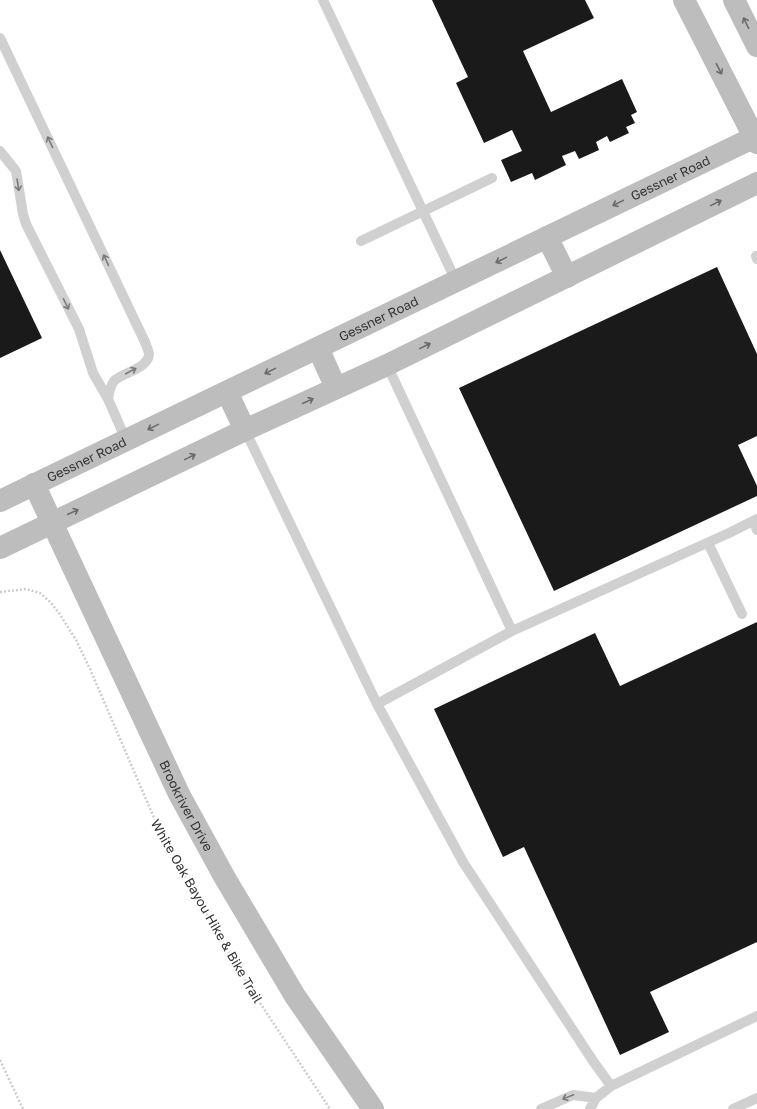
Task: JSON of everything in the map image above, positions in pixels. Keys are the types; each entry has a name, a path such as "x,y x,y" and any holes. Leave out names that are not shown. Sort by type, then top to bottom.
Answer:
{"main road":[{"path":"684,0 756,139"},
{"path":"734,0 757,46"},
{"name":"Gessner Road","path":"0,500 547,237 756,139"},
{"path":"0,548 52,522 144,480 245,430 387,364 757,183"},
{"path":"547,237 567,276"},
{"path":"318,348 336,388"},
{"path":"227,392 245,430"},
{"name":"Brookriver Drive","path":"34,484 180,794 225,878 295,996 373,1109"}],"lane":[{"path":"323,0 456,281"},
{"path":"0,38 145,342 149,354 148,359 143,365 114,381 110,389 108,399"},
{"path":"0,151 16,171 26,224 79,329 93,373 108,399 126,440"},
{"path":"361,241 492,178"},
{"path":"757,256 757,259"},
{"path":"387,364 512,631"},
{"path":"245,430 377,704 463,862 593,1061 611,1086"},
{"path":"377,704 512,631 756,523"},
{"path":"708,543 742,614"},
{"path":"590,1109 596,1098 611,1086 757,1016"},
{"path":"541,1109 573,1095 596,1098"},
{"path":"733,1109 757,1098"}],"path":[{"name":"White Oak Bayou Hike & Bike Trail","path":"0,592 26,589 40,593 59,613 76,640 90,669 161,834 241,974 330,1109"},
{"path":"0,1060 23,1109"}],"building":[{"path":"432,0 585,0 594,18 523,51 551,112 622,79 637,112 631,115 635,123 626,127 629,133 610,142 607,136 596,142 599,150 579,159 575,151 562,156 566,165 535,180 532,173 511,182 501,160 522,151 512,130 484,143 456,83 468,77"},
{"path":"0,250 42,338 0,358"},
{"path":"717,267 757,354 757,436 738,445 757,486 757,496 554,591 459,388"},
{"path":"757,622 757,942 650,992 669,1032 620,1055 524,847 503,857 434,709 595,633 620,686"}]}
